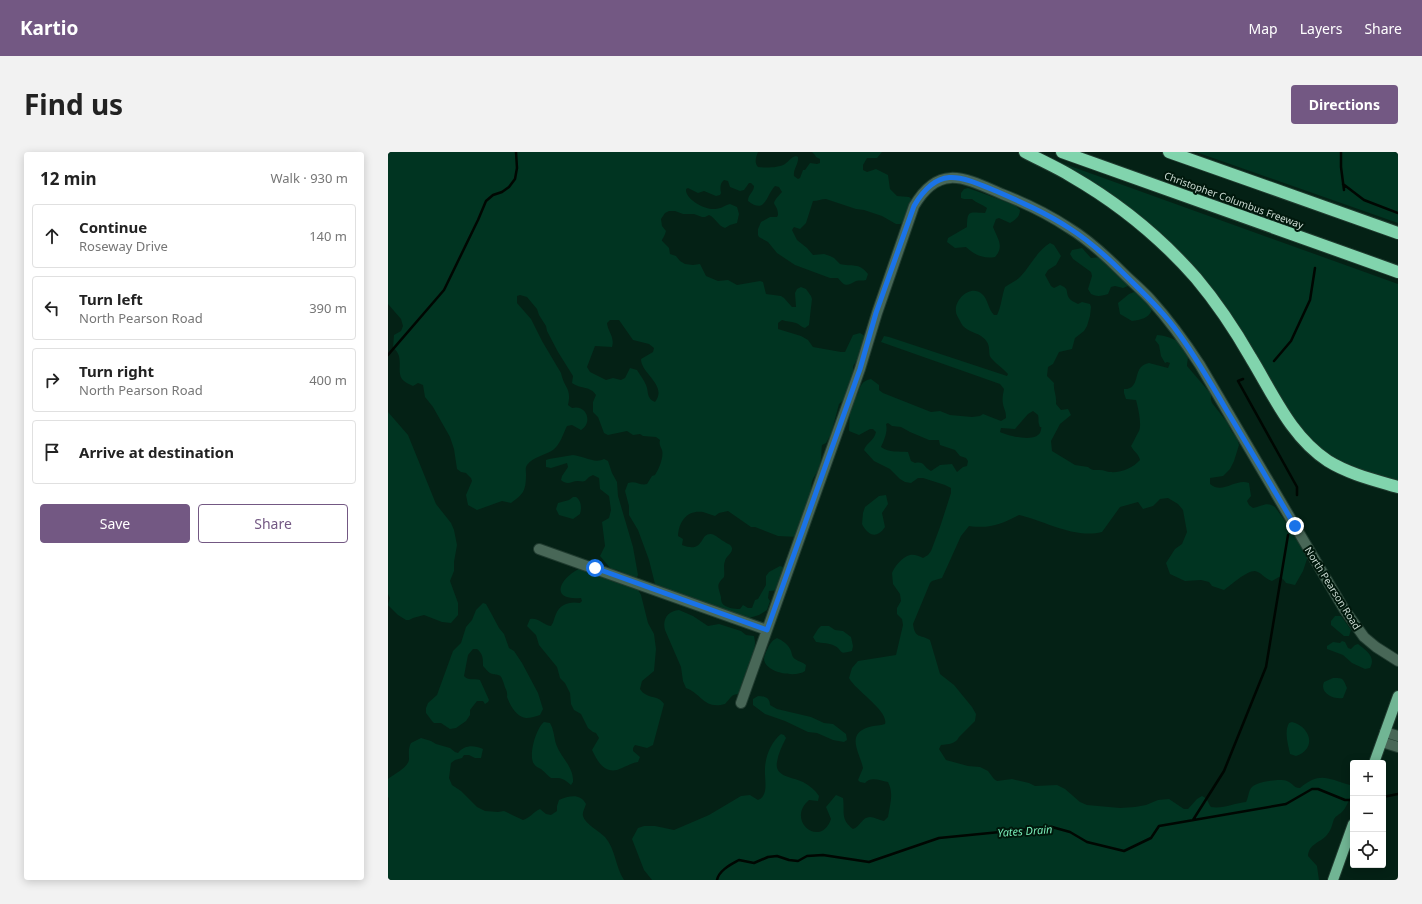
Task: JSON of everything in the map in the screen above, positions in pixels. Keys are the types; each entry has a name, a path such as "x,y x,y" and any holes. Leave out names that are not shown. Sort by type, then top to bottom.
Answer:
{"highway":[{"path":"1025,152 1070,175 1117,205 1154,234 1173,253 1205,289 1226,317 1287,419 1304,441 1314,450 1327,460 1350,472 1398,487"},
{"name":"Christopher Columbus Freeway","path":"1062,152 1398,272"},
{"path":"1169,152 1398,233"}],"main road":[{"path":"1375,760 1398,696"},
{"path":"1333,880 1350,832"}],"street":[{"name":"North Pearson Road","path":"741,703 860,369 876,313 914,206 921,195 928,188 938,180 950,177 966,179 1020,202 1069,228 1102,253 1150,299 1179,334 1200,365 1344,609 1364,637 1376,647 1398,661"},
{"path":"539,549 767,630"},
{"path":"1385,732 1398,736"},
{"path":"1382,742 1398,747"}],"green space":[{"path":"388,152 758,152 756,162 758,167 768,168 779,166 785,164 791,158 796,156 798,157 794,176 798,179 800,178 803,170 805,170 810,163 820,163 820,159 812,152 882,152 877,158 867,158 863,165 863,170 867,172 876,169 888,175 890,189 897,196 909,197 913,200 911,219 900,224 896,224 882,216 826,199 813,201 806,223 800,229 794,227 792,230 797,240 813,255 824,254 830,256 840,264 858,266 865,270 868,274 866,280 856,281 848,285 842,283 838,278 830,278 795,265 777,253 768,242 759,237 758,229 761,222 770,217 777,217 778,215 777,208 774,203 782,192 779,187 775,186 765,202 759,206 748,201 754,188 751,183 749,183 744,190 740,191 730,187 728,181 724,180 720,187 720,195 716,196 704,191 698,193 688,188 686,189 692,200 707,208 717,209 730,204 737,207 739,214 737,223 725,228 709,215 702,217 694,214 683,214 675,211 669,211 665,213 661,219 662,226 666,231 662,241 669,248 670,254 676,256 685,264 700,264 706,276 718,281 728,280 737,285 760,281 763,282 766,294 781,296 792,307 796,307 795,293 797,289 801,287 806,289 812,299 809,325 805,328 796,323 782,320 778,323 778,329 801,336 808,340 813,347 841,352 845,352 853,335 860,333 865,336 859,357 853,366 853,374 847,397 839,404 831,434 826,443 822,445 821,462 819,469 812,480 812,494 806,503 807,506 798,537 778,536 755,527 751,527 728,511 719,513 715,516 703,512 692,513 682,521 678,536 683,539 682,545 695,547 707,535 711,534 717,536 731,547 732,550 724,563 724,577 718,586 723,605 740,609 743,605 748,608 752,608 755,600 758,599 766,585 766,576 769,572 780,566 786,568 781,590 769,591 768,598 770,601 767,610 759,615 749,618 700,602 655,584 649,560 638,530 629,515 629,506 625,491 628,483 633,482 647,484 652,476 655,475 662,459 660,440 656,437 643,436 640,434 633,435 627,431 608,435 604,433 598,417 593,412 593,402 596,395 591,390 572,383 573,376 558,352 537,309 527,297 520,295 517,296 517,303 531,319 561,373 569,395 568,405 572,408 585,411 587,415 587,423 581,430 572,425 567,426 553,450 536,458 527,465 525,488 519,497 511,503 502,501 477,510 468,505 466,495 472,481 471,478 466,473 457,469 454,449 450,437 433,407 425,397 423,385 418,383 413,386 404,381 400,376 399,355 393,348 394,335 401,331 403,326 401,319 388,304","holes":["610,320 619,320 633,340 649,344 654,348 653,352 641,359 645,370 653,380 658,390 658,396 655,402 650,399 645,383 637,370 630,368 625,378 621,380 613,378 606,380 590,372 587,367 595,346 612,347 613,340 607,323"]},
{"path":"1196,152 1398,152 1398,223"},
{"path":"1059,162 1398,284 1398,481 1350,467 1329,456 1302,431 1202,278 1058,164"},
{"path":"968,188 1015,205 1020,210 1017,218 1010,223 999,218 996,219 993,227 1000,246 995,257 979,256 966,247 955,248 947,242 948,238 967,227 970,213 985,213 987,208 972,199 961,198 961,193 964,189"},
{"path":"1050,243 1054,245 1061,256 1056,265 1048,270 1045,275 1051,286 1054,288 1060,285 1063,286 1071,300 1078,304 1082,302 1090,304 1091,307 1087,326 1084,331 1075,338 1072,349 1059,352 1053,364 1048,367 1047,376 1054,383 1056,404 1061,410 1068,409 1071,415 1060,424 1051,441 1052,451 1075,465 1088,467 1094,470 1118,472 1137,463 1140,460 1131,446 1140,428 1139,411 1136,400 1126,399 1124,389 1133,386 1141,367 1144,365 1149,363 1168,368 1170,363 1165,363 1161,356 1159,345 1155,340 1157,335 1172,338 1181,343 1187,351 1187,366 1211,394 1212,403 1227,422 1237,438 1239,445 1230,469 1223,476 1210,478 1210,484 1220,488 1244,482 1249,483 1251,496 1247,501 1249,505 1253,508 1264,504 1269,504 1275,507 1298,539 1308,556 1303,571 1295,585 1286,583 1279,577 1272,581 1255,571 1243,576 1224,590 1212,586 1209,582 1201,580 1185,581 1170,574 1166,563 1175,549 1182,544 1187,532 1183,510 1178,504 1168,498 1160,499 1153,506 1143,509 1138,502 1120,507 1102,532 1092,534 1071,531 1019,515 996,525 984,527 969,526 961,536 942,578 930,583 913,624 915,632 918,635 930,640 940,674 954,685 976,714 975,721 956,741 941,745 939,749 946,760 968,766 980,767 988,771 997,781 1012,779 1035,786 1057,785 1065,789 1080,802 1087,805 1120,808 1146,805 1158,800 1169,799 1184,809 1188,809 1197,799 1202,796 1207,799 1211,807 1224,807 1246,802 1250,790 1254,785 1274,780 1284,780 1300,788 1319,778 1330,779 1350,785 1350,798 1345,808 1334,819 1328,834 1312,846 1309,852 1308,856 1317,866 1319,880 652,880 644,870 632,839 638,828 644,826 655,826 674,830 709,815 741,796 750,795 758,800 760,799 763,797 765,791 765,768 768,752 781,734 786,738 780,750 777,767 778,771 785,776 799,780 806,784 819,796 818,801 809,800 803,808 801,816 807,829 813,832 820,832 826,828 831,819 826,807 836,795 843,798 846,822 853,829 867,817 884,821 888,817 891,795 890,786 888,782 873,779 865,783 858,780 863,768 856,744 858,734 862,730 871,726 885,724 885,719 877,707 852,683 849,678 852,668 858,661 896,655 903,625 902,619 897,614 897,608 901,601 900,594 893,584 892,573 899,562 907,556 913,555 923,558 931,551 951,493 951,488 923,478 918,478 911,483 905,482 890,469 874,461 864,450 876,432 873,429 870,429 859,435 849,431 850,404 853,398 858,394 863,383 871,379 879,385 879,390 883,393 931,412 940,411 950,415 972,417 983,414 1001,421 1006,418 1006,413 1003,406 1004,389 1000,384 881,342 884,336 889,337 1007,376 1008,374 990,357 989,346 985,339 963,326 957,315 956,307 960,298 964,294 978,291 986,299 992,313 997,315 1000,309 1005,287 1025,272 1038,254","holes":["1033,411 1038,415 1041,430 1035,437 1023,438 1000,432 1001,428 1015,429 1028,414","888,423 892,426 901,427 929,440 939,440 940,445 955,450 960,456 966,458 968,461 967,466 963,467 957,472 952,464 940,465 931,471 921,463 911,461 908,452 884,449 881,447 886,433 886,424"]},
{"path":"1082,248 1091,258 1101,257 1128,283 1128,286 1123,288 1115,286 1111,287 1108,294 1104,295 1097,296 1091,294 1088,289 1092,276 1091,272 1073,259 1070,254 1072,250"},
{"path":"1134,292 1138,293 1152,308 1150,314 1147,316 1142,319 1132,321 1120,314 1118,303"},
{"path":"388,412 408,435 436,504 451,523 454,530 457,545 454,571 450,581 458,603 458,615 451,623 442,622 424,615 406,620 398,615 388,605 390,598 388,594"},
{"path":"573,455 597,461 604,459 608,461 617,482 618,496 633,547 638,575 637,577 631,577 618,570 611,569 600,556 605,546 602,522 609,518 611,510 609,496 600,489 599,478 593,475 585,481 566,483 561,480 568,467 567,463 551,468 546,467 546,460"},
{"path":"886,495 888,504 882,513 885,527 879,533 870,533 862,524 865,507 879,496"},
{"path":"573,497 578,498 580,502 580,514 573,519 559,515 556,509 558,503 569,500"},
{"path":"581,568 637,588 641,595 648,623 654,634 656,649 654,671 642,681 640,689 646,695 659,699 664,704 653,745 647,748 635,745 633,751 640,757 638,762 632,763 617,770 608,770 604,768 596,758 592,750 599,738 596,733 588,728 581,714 574,710 571,704 570,693 565,683 560,678 557,667 539,645 536,635 527,626 530,619 533,619 551,626 560,608 569,603 580,603 582,601 581,598 564,596 561,592 563,582"},
{"path":"483,603 486,604 499,628 504,634 509,648 514,651 522,663 538,693 543,709 540,715 530,718 522,717 516,713 508,700 507,692 501,677 487,671 483,666 482,654 477,649 473,649 468,655 464,676 469,679 480,680 489,700 485,704 483,701 477,701 470,710 470,715 466,721 456,728 450,729 441,723 434,723 426,713 426,708 428,703 437,695 453,651 461,643 466,627 472,620 476,610"},
{"path":"679,610 693,616 708,626 719,624 741,631 746,635 754,636 754,658 746,672 739,694 733,696 725,704 712,705 707,703 691,690 686,688 683,681 681,667 664,626 667,616 672,612"},
{"path":"1335,616 1341,616 1351,630 1349,636 1344,636 1331,625 1331,621"},
{"path":"821,626 829,626 835,630 843,631 851,637 853,646 852,651 841,652 833,645 816,642 813,637"},
{"path":"777,638 789,647 794,658 806,665 805,671 795,674 782,673 775,671 766,664 764,659 766,653 771,643"},
{"path":"1342,641 1345,642 1348,648 1351,649 1358,644 1370,654 1372,664 1370,668 1365,669 1352,663 1343,655 1327,649 1327,646 1333,642 1340,643"},
{"path":"1333,678 1342,679 1345,682 1347,688 1343,698 1332,697 1325,692 1323,686 1324,682"},
{"path":"758,696 767,698 770,705 777,709 811,717 824,723 833,724 846,734 847,740 844,742 833,740 817,733 808,732 785,721 765,714 753,705 753,699"},
{"path":"544,722 550,723 558,749 569,767 573,777 573,782 571,785 562,779 551,778 537,767 532,760 532,749 534,742 538,730"},
{"path":"1292,722 1304,728 1309,738 1307,748 1303,753 1296,756 1290,754 1287,738 1289,723"},
{"path":"421,738 450,748 458,753 463,748 469,746 483,749 481,758 464,755 462,758 451,763 449,778 452,785 461,791 477,807 485,811 504,811 523,820 540,809 546,814 551,815 557,811 559,800 574,796 581,798 586,804 583,813 584,819 609,842 624,880 388,880 388,779 407,765 411,743"}],"waterway":[{"path":"388,355 444,290 486,201 493,195 502,192 509,187 515,179 517,168 516,152"},
{"path":"1341,152 1344,190"},
{"path":"1343,184 1364,200 1398,213"},
{"path":"1274,361 1291,341 1310,300 1315,268"},
{"path":"1243,379 1238,381 1297,487 1297,495"},
{"path":"1193,820 1224,771 1266,667 1288,535"},
{"name":"Yates Drain","path":"717,880 718,876 723,870 739,860 754,863 768,857 777,856 798,861 807,856 823,855 869,862 939,838 1052,827 1070,832 1087,842 1124,851 1151,838 1159,826 1286,804 1312,789 1318,789 1345,800 1350,800"},
{"name":"Yates Drain","path":"1386,796 1398,794"}],"route":[{"path":"595,568 767,630 860,369 876,313 914,206 921,195 928,188 938,180 950,177 966,179 1020,202 1069,228 1102,253 1150,299 1179,334 1200,365 1295,526"}]}
